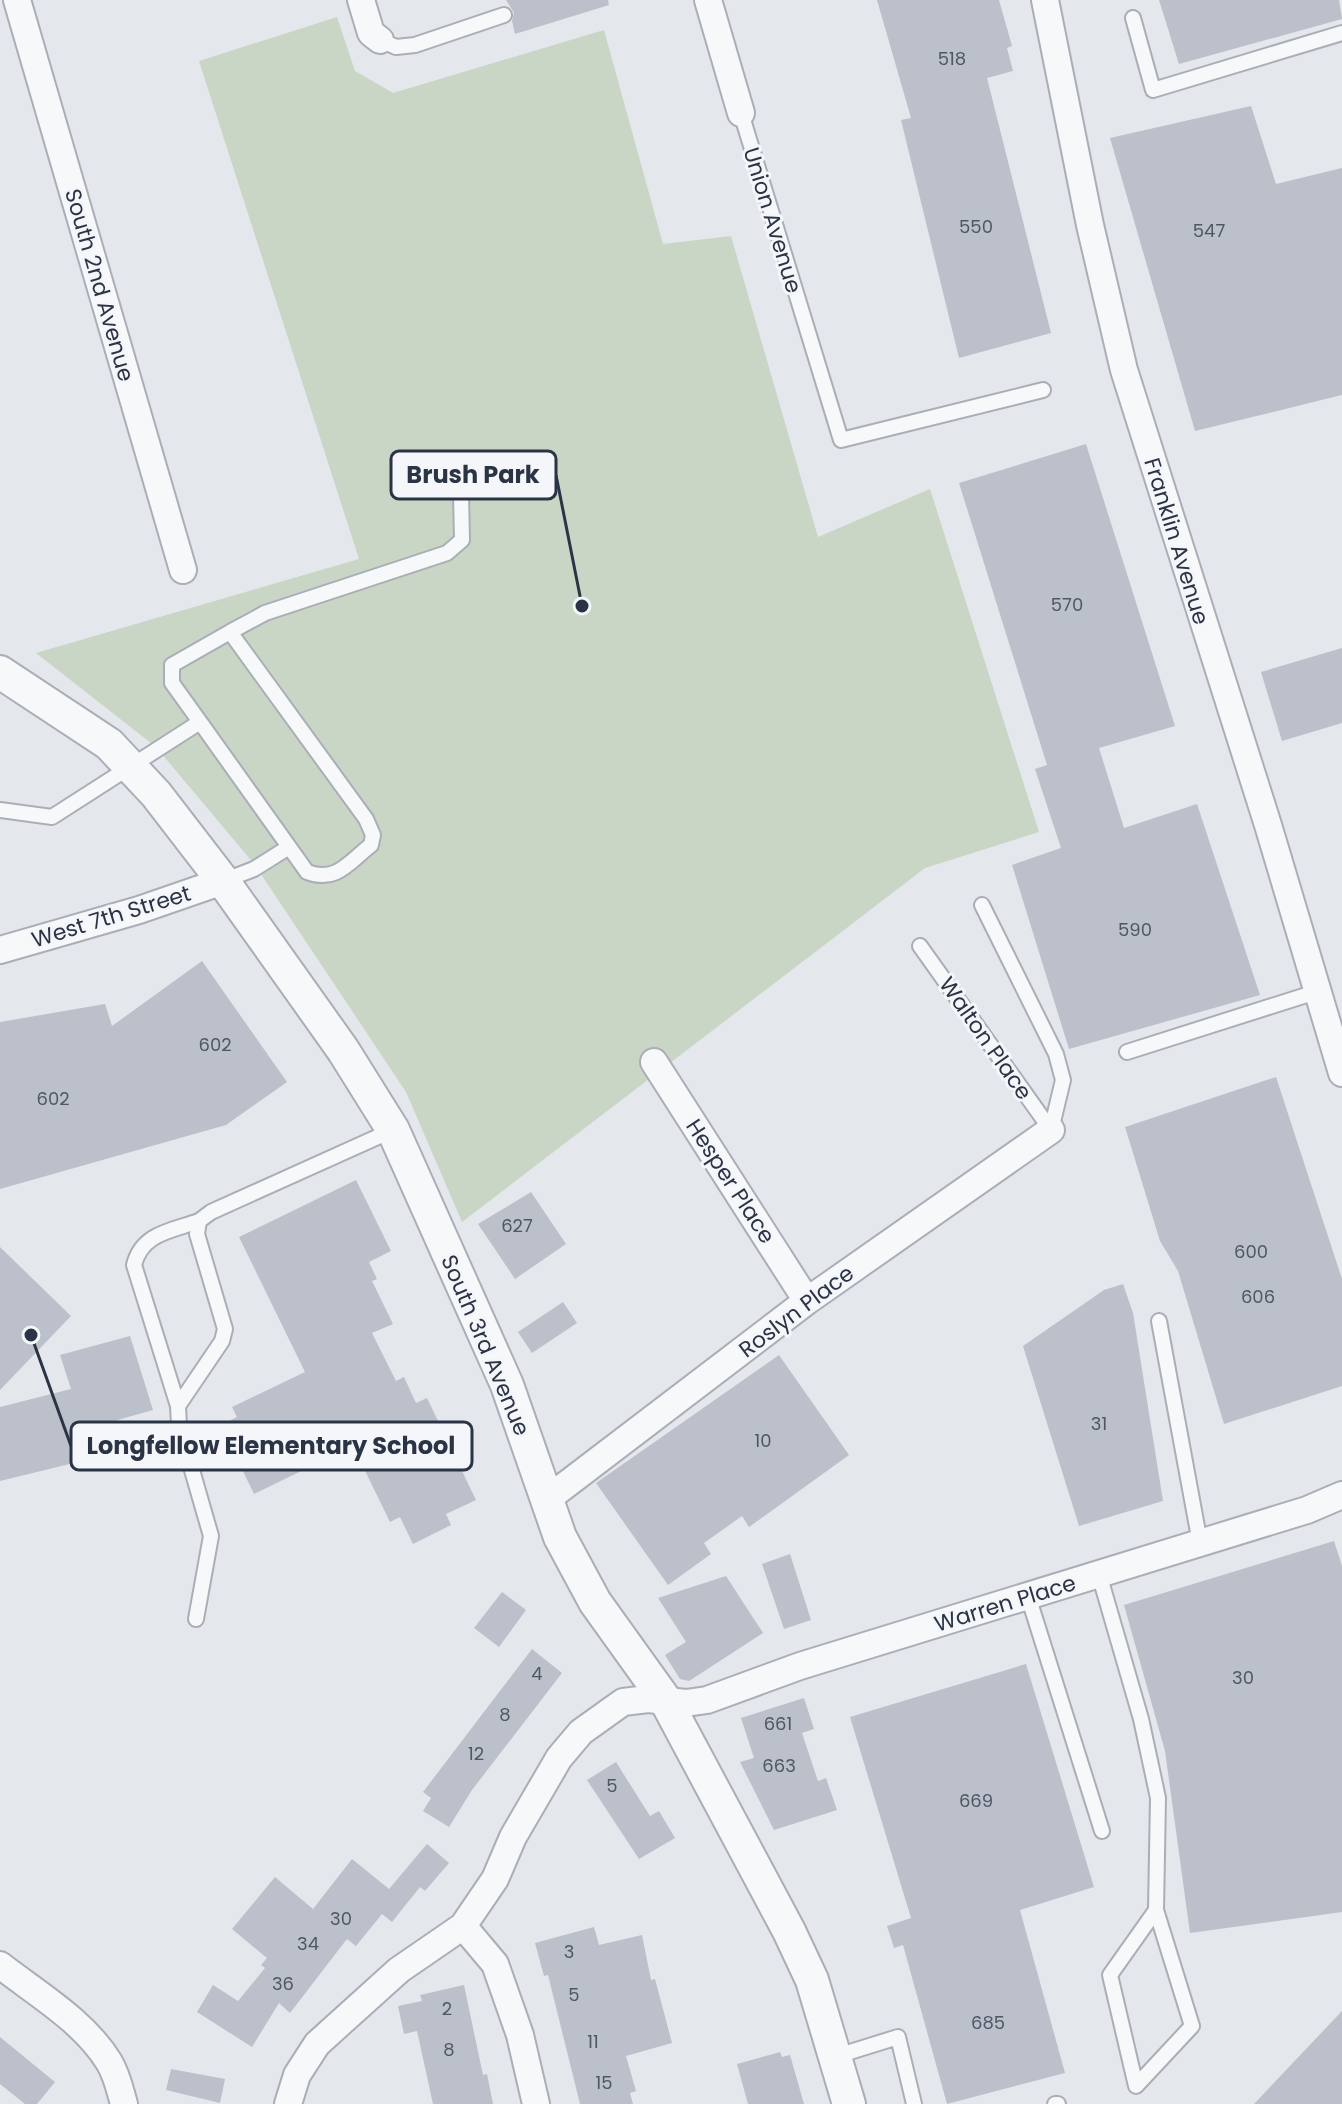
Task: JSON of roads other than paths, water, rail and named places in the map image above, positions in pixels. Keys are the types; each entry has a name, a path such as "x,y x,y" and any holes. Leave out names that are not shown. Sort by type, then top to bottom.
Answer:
{"street":[{"name":"South 2nd Avenue","path":"17,0 183,570"},
{"path":"361,0 371,33 380,40"},
{"name":"Union Avenue","path":"708,0 741,113"},
{"name":"Franklin Avenue","path":"1045,0 1090,225 1124,370 1268,825 1342,1073"},
{"name":"South 3rd Avenue","path":"0,672 109,744 156,794 223,881 343,1050 393,1130 507,1385 560,1537 595,1602 666,1701 789,1931 812,1980 849,2104"},
{"name":"West 7th Street","path":"0,950 139,910 223,881"},
{"name":"Hesper Place","path":"654,1062 807,1301"},
{"name":"Roslyn Place","path":"546,1500 807,1301 1051,1130"},
{"name":"Warren Place","path":"463,1926 495,1879 513,1837 559,1758 581,1732 623,1702 648,1699 707,1700 800,1666 1307,1510 1342,1495"},
{"path":"288,2104 297,2075 317,2044 399,1970 463,1926 495,1964 520,2035 536,2104"},
{"path":"0,1965 96,2043 111,2064 124,2104"}],"lane":[{"path":"380,40 396,47 415,45 504,15"},
{"path":"1133,18 1153,90 1342,33"},
{"name":"Union Avenue","path":"741,113 841,440 1043,390"},
{"path":"230,632 366,819 373,835 371,845 331,876 322,878 307,872 172,683 172,665 230,632 265,613 447,553 462,540 461,494"},
{"path":"0,810 52,817 200,722"},
{"path":"223,881 254,869 289,847"},
{"path":"982,905 1056,1054 1063,1080 1051,1130"},
{"name":"Walton Place","path":"920,946 1051,1130"},
{"path":"1127,1052 1316,992"},
{"path":"196,1619 211,1536 179,1425 178,1406 134,1265 138,1249 150,1238 199,1221 211,1212 393,1130"},
{"path":"178,1406 222,1341 225,1329 197,1234 199,1221"},
{"path":"1159,1321 1200,1543"},
{"path":"1099,1574 1141,1719 1158,1798 1156,1910 1192,2026 1136,2086 1110,1975 1156,1910"},
{"path":"1028,1596 1102,1831"},
{"path":"837,2056 898,2037 914,2104"}],"place":[{"name":"Brush Park","path":"582,606"},
{"name":"Longfellow Elementary School","path":"31,1335"}]}
